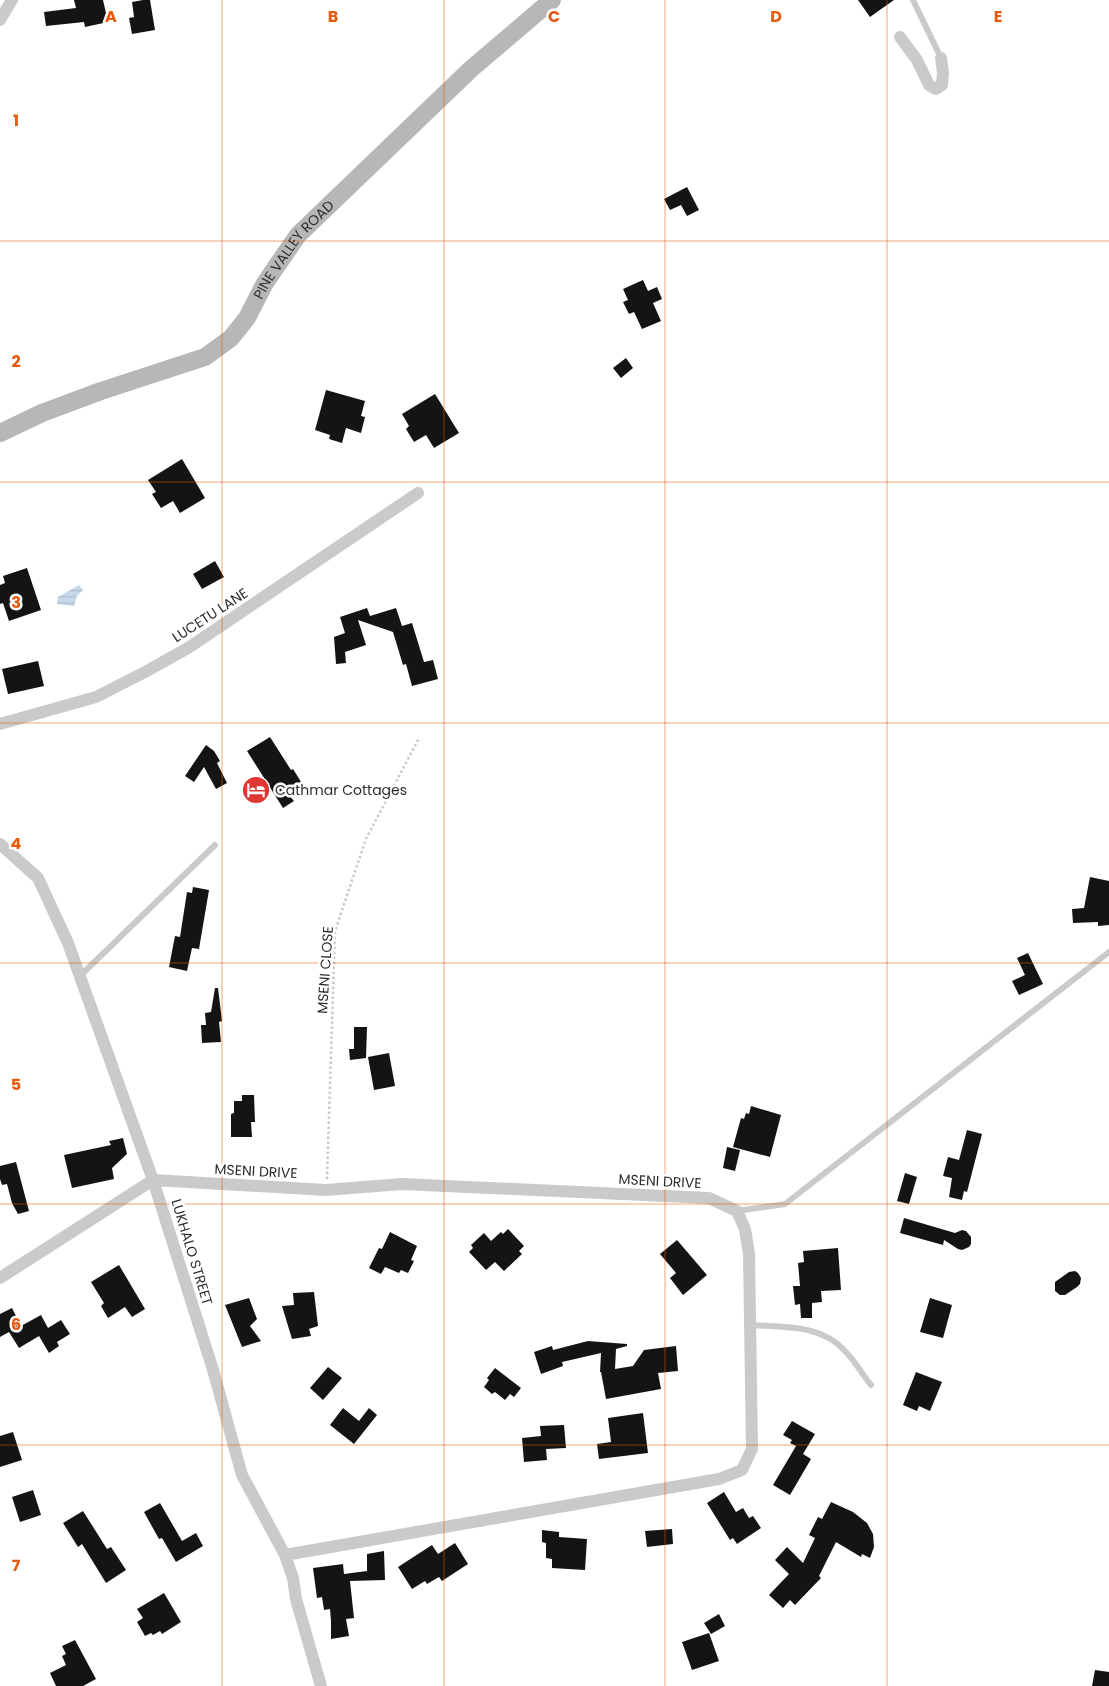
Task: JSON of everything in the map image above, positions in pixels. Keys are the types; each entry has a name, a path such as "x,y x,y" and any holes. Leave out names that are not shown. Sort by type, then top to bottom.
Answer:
{"main road":[{"name":"PINE VALLEY ROAD","path":"0,433 42,413 101,391 206,357 231,338 247,318 265,283 298,235 471,70 552,0"}],"street":[{"path":"0,20 12,0"},
{"path":"900,37 917,60 929,85 936,89 942,85 941,58"},
{"name":"LUCETU LANE","path":"0,724 96,697 154,668 188,648 418,493"},
{"name":"LUKHALO STREET","path":"0,844 38,878 68,943 154,1180 213,1370 242,1475 286,1555 293,1578 296,1599 321,1686"},
{"path":"0,1278 154,1180"},
{"name":"MSENI DRIVE","path":"154,1180 326,1190 402,1184 709,1198 737,1211"},
{"path":"286,1555 719,1480 742,1470 752,1449 749,1254 745,1230 737,1211"}],"lane":[{"path":"913,0 941,58"},
{"path":"80,976 215,845"},
{"path":"737,1211 785,1204 1109,952"},
{"path":"750,1325 800,1328 823,1333 844,1350 871,1385"}],"path":[{"name":"MSENI CLOSE","path":"326,1190 335,931 366,839 419,738"}],"water":[{"path":"79,585 83,590 77,596 74,606 57,604 58,597"}],"building":[{"path":"74,0 103,0 108,22 85,27 84,22 46,26 44,12 76,8"},
{"path":"150,0 155,30 132,34 129,18 134,17 132,2"},
{"path":"858,0 894,0 870,17"},
{"path":"687,187 699,210 687,216 681,205 670,210 664,199"},
{"path":"643,280 648,291 657,287 662,299 653,303 661,321 642,329 634,312 629,314 623,302 628,300 623,289"},
{"path":"626,358 633,368 621,378 613,368"},
{"path":"326,390 365,401 361,416 365,417 361,433 346,428 342,443 329,439 330,435 315,430"},
{"path":"435,394 459,433 434,448 426,435 414,442 406,429 409,426 402,414"},
{"path":"182,459 205,498 180,513 173,501 161,508 152,494 156,492 148,480"},
{"path":"215,561 224,577 202,589 193,574"},
{"path":"27,568 41,610 9,621 3,603 0,604 0,585 5,583 3,576"},
{"path":"367,608 370,616 396,608 402,626 412,623 424,662 433,660 438,679 412,686 406,664 403,665 393,632 358,620 366,645 345,652 346,663 336,664 334,637 345,633 340,617"},
{"path":"38,661 44,686 8,694 2,669"},
{"path":"270,737 303,785 288,794 294,801 283,808 247,751"},
{"path":"206,745 214,751 220,761 217,763 227,783 216,789 204,767 194,782 185,776"},
{"path":"1090,877 1109,881 1109,925 1098,926 1098,922 1073,923 1072,909 1084,908"},
{"path":"193,887 209,890 199,949 192,948 187,971 169,967 175,936 180,937 187,892 192,893"},
{"path":"1028,953 1043,984 1019,995 1012,981 1025,975 1017,958"},
{"path":"215,988 218,988 222,1021 219,1022 221,1042 202,1043 201,1025 206,1025 205,1013 211,1012"},
{"path":"354,1027 367,1027 366,1058 350,1060 349,1049 354,1049"},
{"path":"389,1053 395,1086 374,1090 368,1057"},
{"path":"242,1095 254,1095 255,1122 251,1122 252,1137 231,1137 231,1114 234,1113 234,1101 242,1101"},
{"path":"751,1106 781,1115 770,1157 733,1147 741,1118 744,1119 746,1113 749,1114"},
{"path":"967,1130 982,1134 967,1192 964,1191 962,1200 949,1197 952,1178 943,1176 948,1157 959,1160"},
{"path":"123,1138 127,1154 112,1168 114,1179 72,1188 64,1155 111,1145 109,1141"},
{"path":"727,1147 740,1150 735,1171 723,1168"},
{"path":"16,1162 29,1211 18,1214 12,1203 7,1184 2,1185 0,1179 0,1166"},
{"path":"905,1173 917,1177 909,1204 897,1201"},
{"path":"904,1218 955,1233 962,1230 966,1231 971,1237 971,1244 962,1250 944,1240 943,1245 900,1233"},
{"path":"508,1229 524,1246 519,1251 522,1254 504,1271 495,1262 486,1270 469,1252 473,1248 471,1245 484,1233 491,1241 501,1232 503,1234"},
{"path":"390,1232 417,1246 411,1260 414,1261 408,1273 401,1270 399,1273 385,1267 381,1274 369,1268 379,1248 382,1249"},
{"path":"677,1240 707,1275 683,1295 670,1278 676,1273 660,1254"},
{"path":"838,1248 841,1290 821,1291 822,1302 812,1303 812,1318 801,1318 800,1304 795,1305 793,1286 800,1286 798,1263 804,1262 803,1251"},
{"path":"119,1265 145,1309 132,1317 125,1307 108,1318 101,1306 104,1303 91,1282"},
{"path":"1075,1271 1081,1278 1080,1284 1065,1295 1060,1295 1055,1291 1055,1282 1069,1272"},
{"path":"314,1292 318,1326 309,1329 311,1336 292,1339 282,1306 294,1305 293,1293"},
{"path":"249,1298 257,1319 250,1326 261,1341 242,1347 225,1305"},
{"path":"930,1298 952,1305 943,1338 920,1332"},
{"path":"12,1308 21,1326 41,1315 48,1328 61,1320 70,1334 57,1342 59,1346 49,1353 39,1336 19,1348 9,1332 0,1337 0,1314"},
{"path":"588,1341 627,1344 627,1346 616,1349 615,1369 633,1366 644,1350 676,1346 678,1371 658,1373 661,1389 606,1399 600,1372 601,1353 562,1362 563,1366 541,1374 534,1352 552,1346 553,1350"},
{"path":"328,1367 342,1378 323,1400 310,1388"},
{"path":"495,1368 521,1388 514,1397 510,1394 505,1400 495,1392 492,1394 484,1387 489,1380 487,1378"},
{"path":"916,1372 942,1382 930,1411 919,1406 917,1411 903,1405"},
{"path":"343,1408 359,1421 369,1408 377,1415 354,1444 330,1425"},
{"path":"643,1413 648,1453 599,1459 597,1444 611,1442 608,1418"},
{"path":"792,1421 815,1434 803,1454 811,1459 790,1495 773,1485 796,1446 790,1443 792,1440 783,1435"},
{"path":"564,1425 566,1448 546,1449 547,1460 524,1462 522,1438 541,1436 540,1426"},
{"path":"13,1432 22,1460 0,1467 0,1436"},
{"path":"33,1490 41,1515 20,1522 12,1497"},
{"path":"724,1492 736,1512 743,1508 749,1518 753,1516 761,1528 737,1544 733,1538 730,1540 707,1503"},
{"path":"831,1502 853,1512 867,1523 873,1534 874,1547 870,1558 862,1554 861,1557 836,1542 819,1576 821,1578 795,1605 790,1600 783,1608 769,1595 789,1574 775,1560 787,1547 803,1563 815,1538 809,1535 818,1517 822,1519"},
{"path":"160,1503 182,1541 196,1533 203,1546 176,1562 162,1538 159,1539 144,1512"},
{"path":"83,1511 107,1549 111,1547 126,1570 106,1583 82,1544 78,1547 63,1523"},
{"path":"672,1529 673,1544 647,1547 645,1531"},
{"path":"542,1530 559,1532 559,1537 587,1539 585,1570 552,1568 552,1559 546,1558 546,1543 542,1542"},
{"path":"455,1543 468,1564 442,1581 439,1577 427,1584 425,1581 412,1589 398,1567 432,1545 438,1554"},
{"path":"384,1551 385,1580 350,1581 354,1618 346,1619 349,1636 331,1639 330,1609 324,1610 322,1597 317,1598 313,1568 343,1564 344,1574 367,1571 367,1554"},
{"path":"164,1593 181,1622 162,1634 160,1631 153,1635 151,1633 145,1636 137,1622 143,1618 137,1609"},
{"path":"719,1614 725,1626 711,1634 704,1623"},
{"path":"709,1633 719,1661 692,1670 682,1642"},
{"path":"75,1640 96,1679 83,1686 56,1686 50,1673 66,1665 62,1656 66,1654 62,1646"},
{"path":"1095,1670 1109,1672 1109,1686 1092,1686"}],"place":[{"name":"Cathmar Cottages","path":"256,790"}]}
